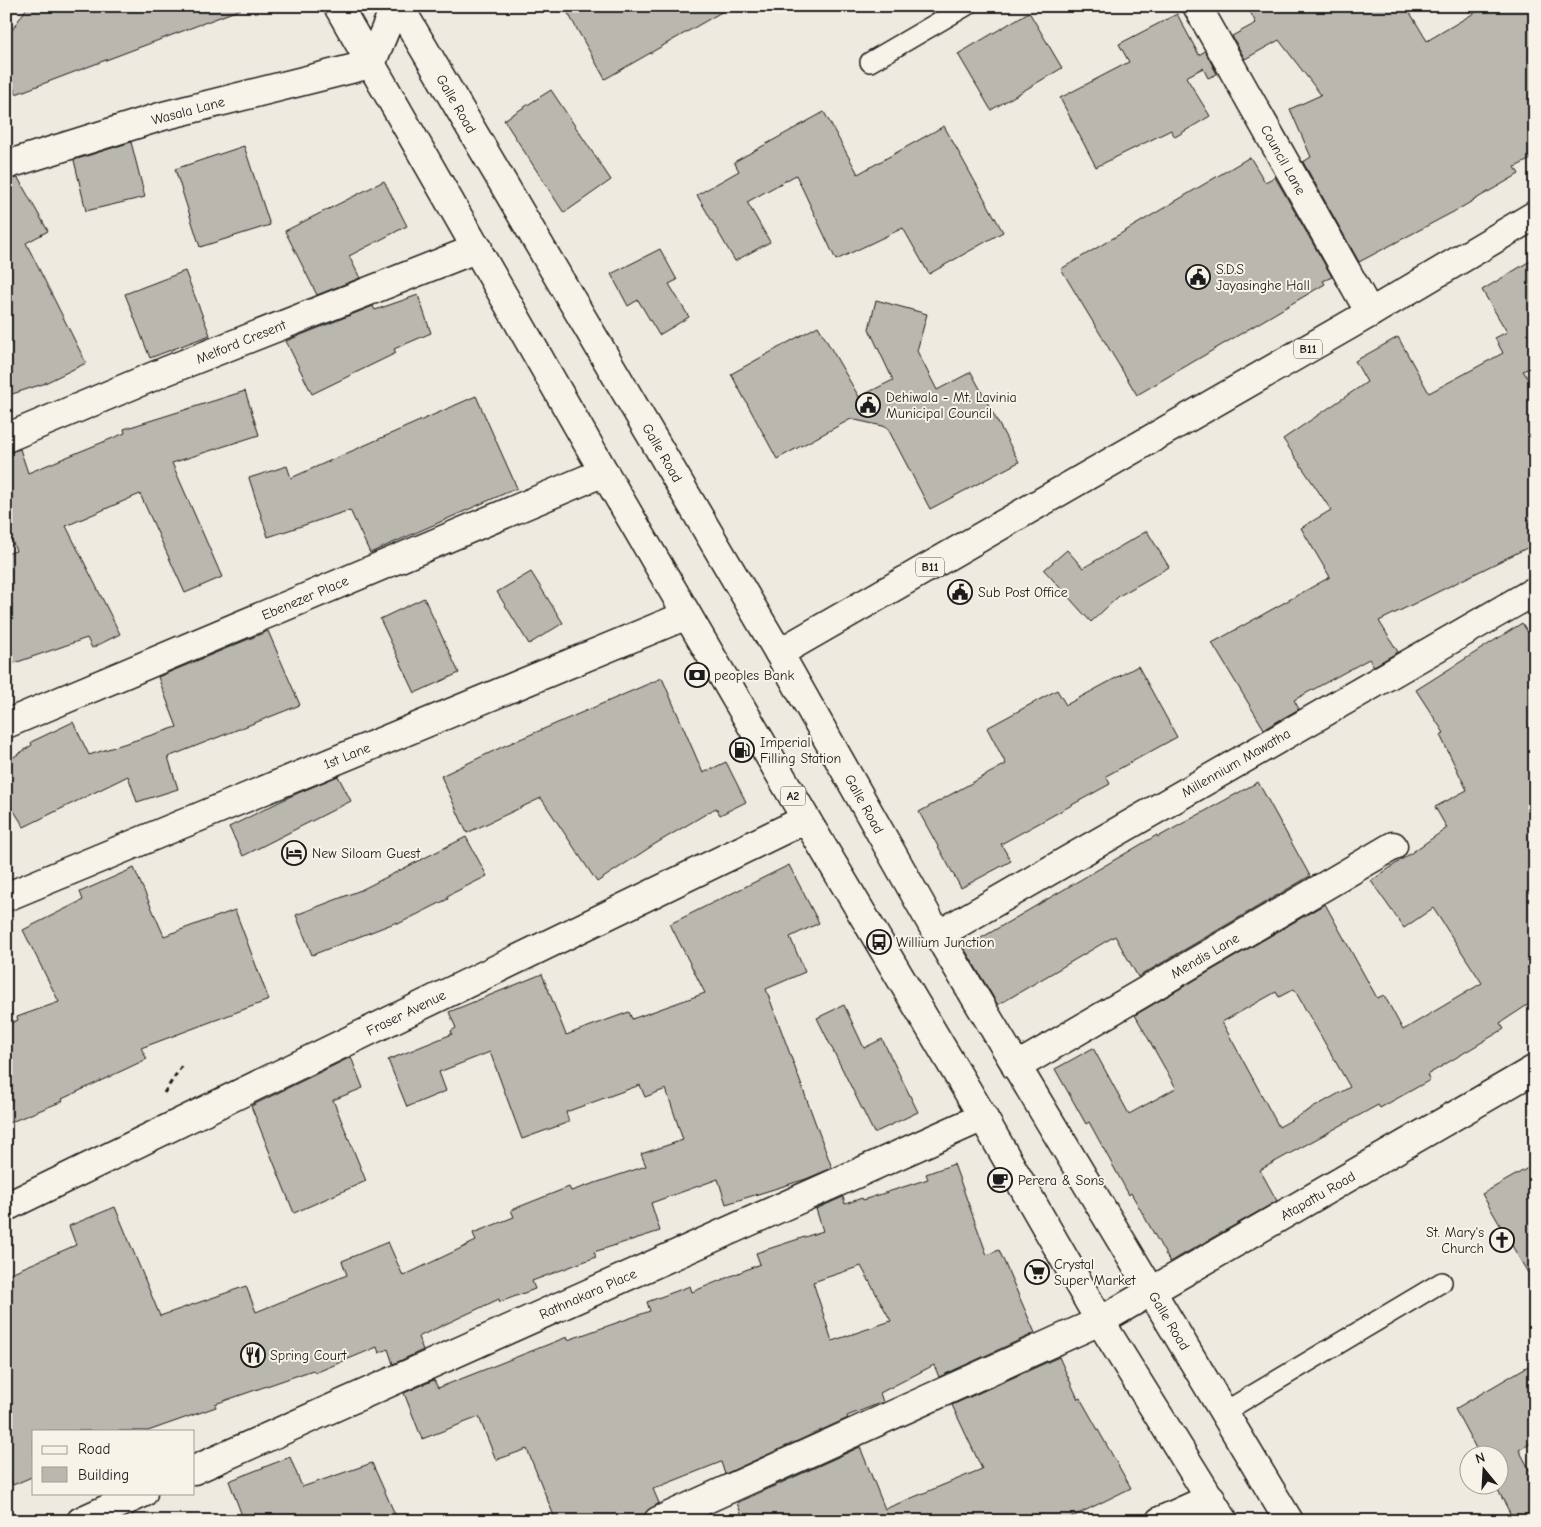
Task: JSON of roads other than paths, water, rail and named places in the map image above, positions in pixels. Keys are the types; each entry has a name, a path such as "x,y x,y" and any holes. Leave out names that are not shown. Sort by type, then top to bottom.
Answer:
{"main road":[{"name":"A2","path":"338,6 478,248 604,472 806,819 983,1117 1100,1321 1218,1510"},
{"path":"371,64 395,6"},
{"name":"Galle Road","path":"399,6 778,654 938,935 1290,1521"},
{"name":"Council Lane","path":"1197,6 1370,313"},
{"name":"Wasala Lane","path":"6,165 163,116 371,64"},
{"name":"B11","path":"778,654 1370,313 1535,215"},
{"name":"Melford Cresent","path":"6,438 166,371 478,248"},
{"name":"Ebenezer Place","path":"6,724 604,472"},
{"name":"Millennium Mawatha","path":"938,935 1535,591"},
{"name":"1st Lane","path":"6,897 687,615"},
{"name":"Fraser Avenue","path":"6,1206 806,819"},
{"name":"Mendis Lane","path":"1016,1067 1393,846"},
{"name":"Atapattu Road","path":"658,1521 1100,1321 1535,1069"},
{"name":"Rathnakara Place","path":"195,1470 983,1117"},
{"path":"81,1521 140,1494"},
{"path":"1160,1521 1218,1510"}],"lane":[{"path":"870,62 966,6"},
{"path":"1224,1412 1442,1282"}],"place":[{"name":"S.D.S Jayasinghe Hall","path":"1198,277"},
{"name":"Dehiwala - Mt. Lavinia Municipal Council","path":"868,405"},
{"name":"Sub Post Office","path":"960,592"},
{"name":"peoples Bank","path":"697,675"},
{"name":"Imperial Filling Station","path":"742,750"},
{"name":"New Siloam Guest","path":"294,853"},
{"name":"Willium Junction","path":"879,942"},
{"name":"Perera & Sons","path":"1000,1180"},
{"name":"St. Mary's Church","path":"1502,1240"},
{"name":"Crystal Super Market","path":"1037,1272"},
{"name":"Spring Court","path":"253,1355"}]}
